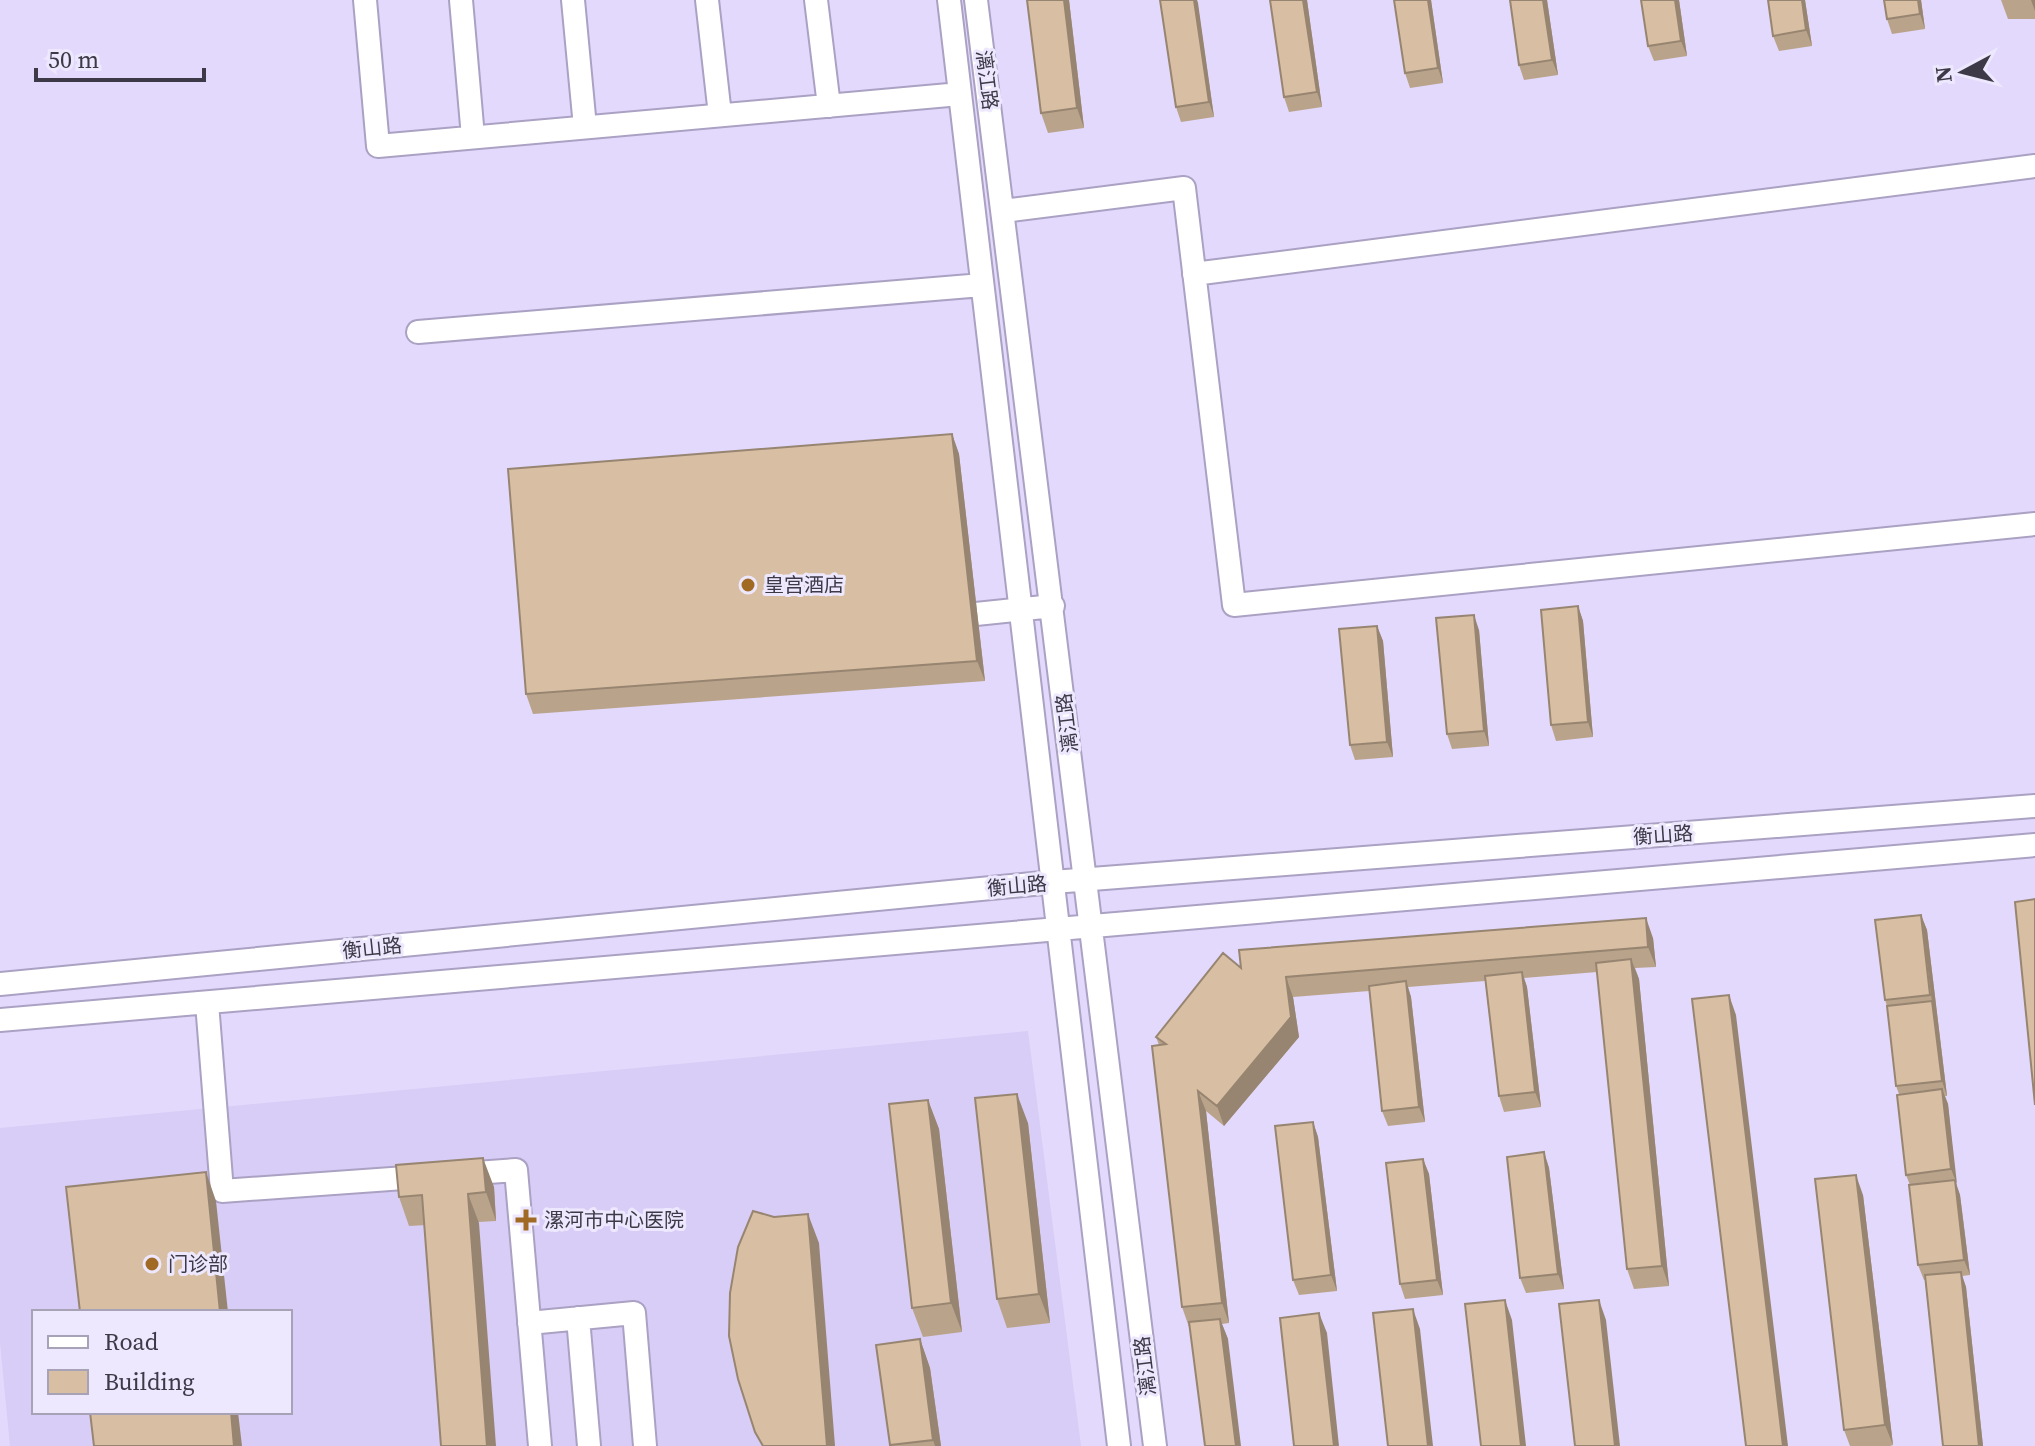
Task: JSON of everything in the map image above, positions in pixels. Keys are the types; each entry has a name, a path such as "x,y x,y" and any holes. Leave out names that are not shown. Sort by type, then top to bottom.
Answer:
{"street":[{"path":"365,0 378,146 960,94"},
{"path":"461,0 473,137"},
{"path":"573,0 585,127"},
{"path":"707,0 720,115"},
{"path":"816,0 829,106"},
{"name":"漓江路","path":"949,0 1119,1446"},
{"name":"漓江路","path":"976,0 1155,1446"},
{"path":"1194,274 2035,166"},
{"path":"1003,211 1184,188 1234,605 2035,524"},
{"path":"418,332 982,285"},
{"path":"927,619 1053,606"},
{"name":"衡山路","path":"0,984 1087,879 2035,806"},
{"name":"衡山路","path":"0,1020 2035,845"},
{"path":"207,1003 222,1191 516,1170 540,1446"},
{"path":"529,1323 634,1313 645,1446"},
{"path":"578,1318 589,1446"}],"shaded area":[{"name":"漯河市中心医院","path":"1028,1031 1081,1446 10,1446 0,1343 0,1128"}],"building":[{"path":"1027,0 1064,0 1077,108 1041,113"},
{"path":"1160,0 1194,0 1209,102 1176,107"},
{"path":"1270,0 1303,0 1317,92 1284,97"},
{"path":"1394,0 1428,0 1438,68 1405,73"},
{"path":"1510,0 1543,0 1552,60 1519,65"},
{"path":"1641,0 1675,0 1681,41 1648,46"},
{"path":"1768,0 1802,0 1806,30 1773,36"},
{"path":"1884,0 1918,0 1920,14 1887,19"},
{"name":"皇宫酒店","path":"952,434 977,661 526,694 508,469"},
{"path":"1578,606 1588,722 1551,725 1541,610"},
{"path":"1474,615 1484,731 1447,734 1436,618"},
{"path":"1377,626 1387,742 1350,745 1339,629"},
{"path":"2035,899 2035,1105 2015,902"},
{"path":"1921,915 1930,995 1885,1000 1875,920"},
{"path":"1646,918 1648,947 1286,977 1291,1017 1217,1106 1198,1091 1222,1303 1182,1307 1152,1046 1166,1044 1156,1037 1223,953 1241,968 1239,950"},
{"path":"1631,959 1662,1266 1627,1269 1596,963"},
{"path":"1522,972 1535,1092 1499,1096 1485,976"},
{"path":"1406,981 1419,1107 1382,1111 1369,986"},
{"path":"1729,995 1783,1446 1746,1446 1692,999"},
{"path":"1932,1001 1942,1081 1896,1086 1887,1006"},
{"path":"1942,1089 1951,1169 1906,1175 1897,1095"},
{"path":"1017,1094 1039,1294 997,1299 975,1098"},
{"path":"928,1100 951,1303 912,1308 889,1104"},
{"path":"1313,1122 1331,1275 1293,1280 1275,1126"},
{"path":"1544,1152 1558,1274 1520,1278 1507,1157"},
{"path":"483,1158 486,1192 468,1194 487,1446 441,1446 422,1195 399,1197 396,1165"},
{"path":"1423,1159 1437,1280 1400,1284 1386,1163"},
{"name":"门诊部","path":"206,1172 220,1310 80,1310 66,1187"},
{"path":"1856,1175 1885,1425 1844,1430 1815,1179"},
{"path":"1955,1180 1964,1260 1918,1265 1909,1185"},
{"path":"753,1211 774,1217 808,1214 827,1446 763,1446 755,1432 738,1379 729,1336 730,1293 738,1247"},
{"path":"1961,1272 1979,1446 1943,1446 1925,1275"},
{"path":"1505,1300 1521,1446 1481,1446 1465,1304"},
{"path":"1599,1300 1615,1446 1575,1446 1559,1304"},
{"path":"1413,1309 1428,1446 1388,1446 1373,1313"},
{"path":"1319,1313 1334,1446 1294,1446 1280,1318"},
{"path":"1220,1319 1236,1446 1205,1446 1189,1322"},
{"path":"920,1339 933,1440 890,1445 876,1345"},
{"path":"90,1414 231,1414 234,1446 94,1446"}],"place":[{"name":"皇宫酒店","path":"748,585"},
{"name":"漯河市中心医院","path":"526,1220"},
{"name":"门诊部","path":"152,1264"}]}
